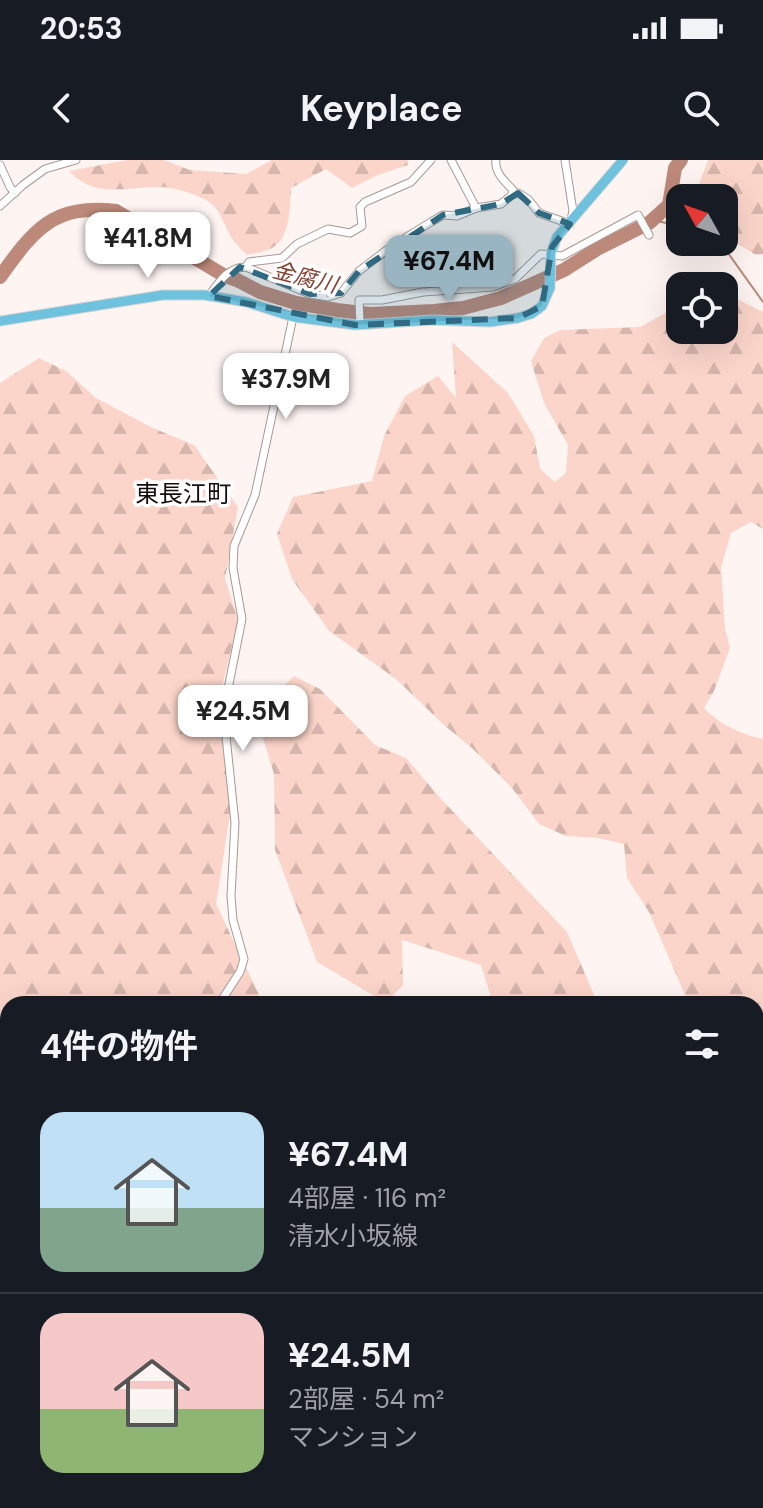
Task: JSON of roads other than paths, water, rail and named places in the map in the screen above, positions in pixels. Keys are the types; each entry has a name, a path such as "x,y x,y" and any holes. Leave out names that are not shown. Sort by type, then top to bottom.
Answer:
{"main road":[{"path":"0,321 163,295 209,296 246,302 293,317 358,324 433,320 490,322 518,318 542,306 550,288 551,256 557,237 623,160"}],"street":[{"path":"42,160 45,169"},
{"path":"0,206 45,169 76,160"},
{"path":"209,296 221,280 249,262 282,258 297,244 328,229 355,231 362,226 360,207 365,202 411,182 431,160"},
{"path":"451,160 476,208"},
{"path":"496,160 495,166 513,190 512,195"},
{"path":"243,267 310,294 328,297 341,293 359,271 392,246 443,215 457,216 476,208 501,204 518,193 528,199 539,213 570,224 573,211 565,160"},
{"path":"0,165 15,193"},
{"path":"358,324 359,300 493,287 515,279 541,254 562,256 638,215 649,235"},
{"path":"224,996 240,972 244,959 233,920 231,896 235,823 224,717 242,619 233,568 234,546 255,495 293,317"}],"waterway":[{"name":"金腐川","path":"0,277 23,246 60,216 76,211 116,211 225,276 260,292 296,303 370,314 463,308 501,298 564,270 597,249 649,223 669,205 675,168 681,160"},
{"path":"657,216 657,221 666,223"},
{"path":"730,256 763,302"}],"district":[{"name":"東長江町","path":"183,494"}]}
